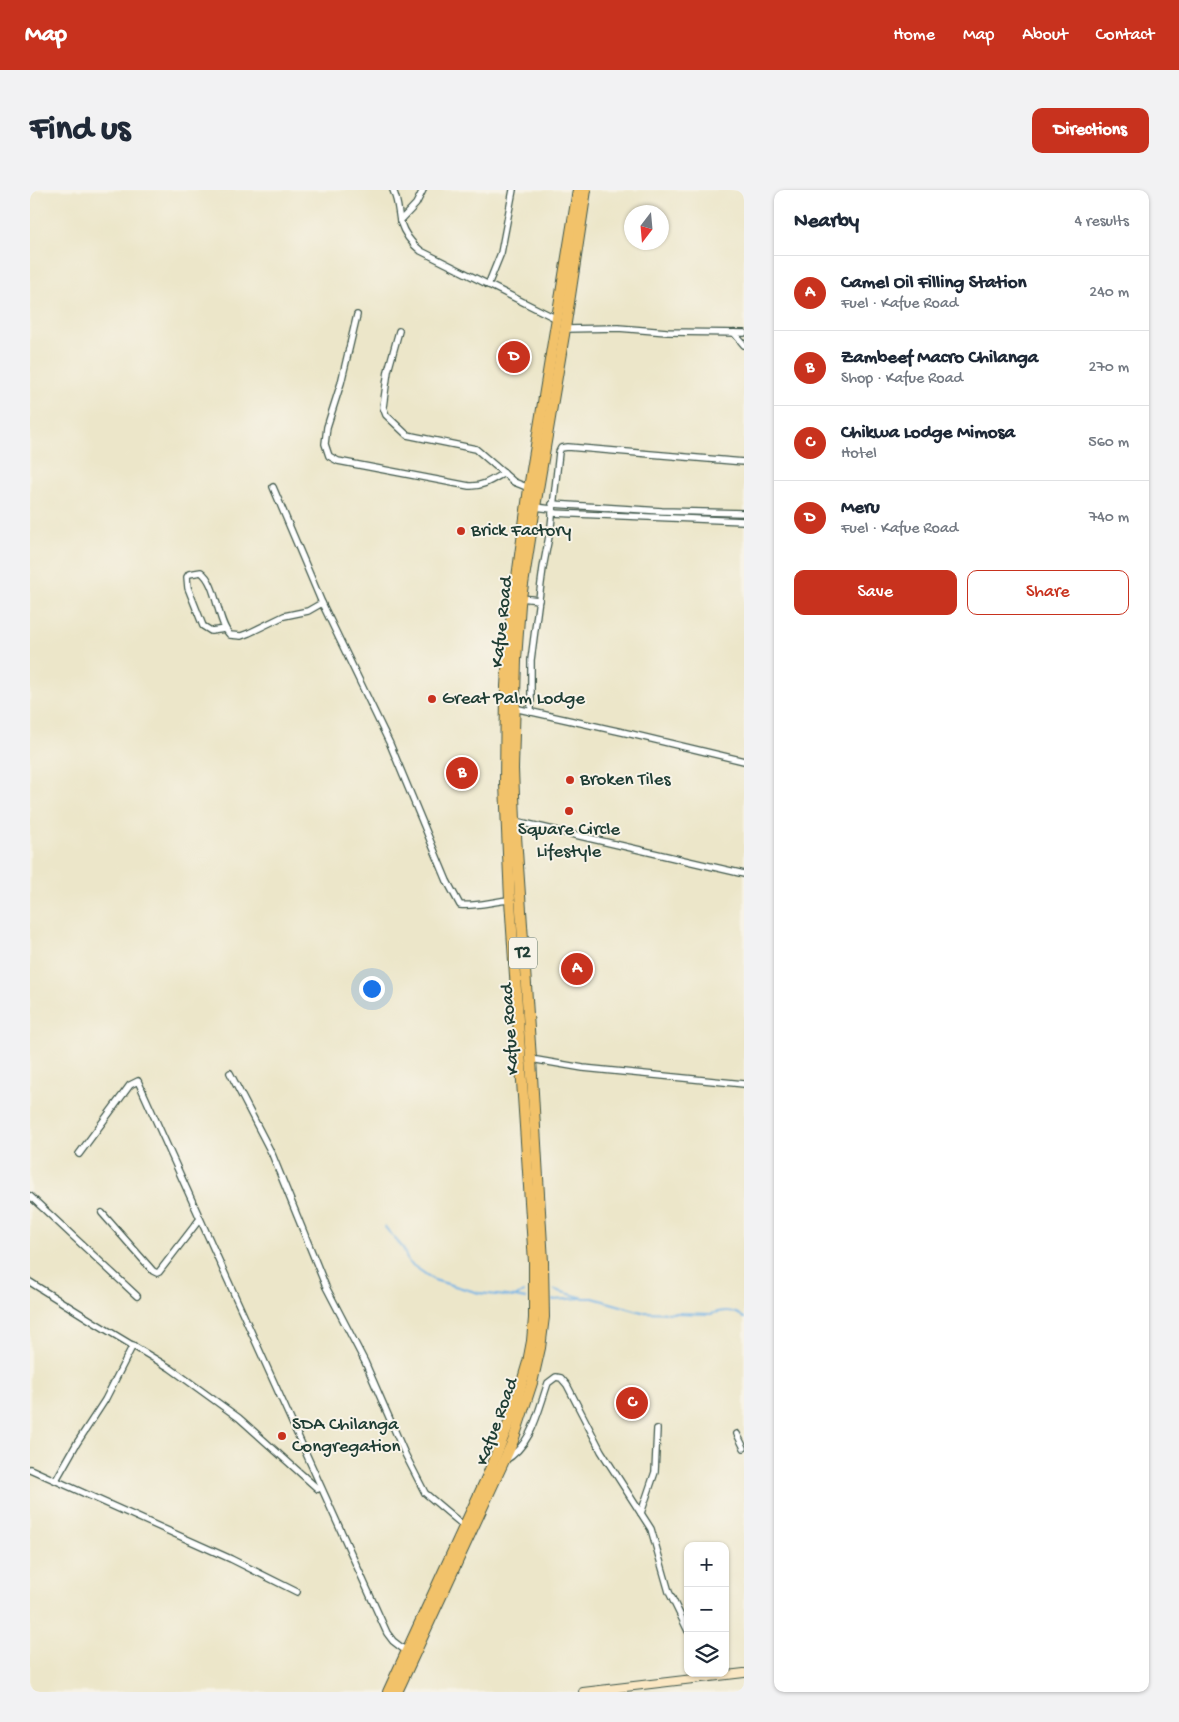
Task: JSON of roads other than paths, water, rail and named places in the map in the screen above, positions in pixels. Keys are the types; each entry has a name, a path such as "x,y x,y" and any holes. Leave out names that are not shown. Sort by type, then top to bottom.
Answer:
{"highway":[{"name":"Kafue Road","path":"388,1692 498,1452 515,1406 528,1362 534,1318 534,1262 510,900 505,784 506,686 509,637 529,488 578,190"},
{"name":"Kafue Road","path":"397,1692 513,1441 528,1400 540,1348 543,1325 543,1262 514,821 514,708 521,598 586,190"}],"street":[{"path":"393,190 398,200 400,221 409,238 421,251 557,319"},
{"path":"400,221 416,204 423,190"},
{"path":"488,285 502,253 513,190"},
{"path":"357,315 341,383 327,427 325,444 329,456 338,461 469,486 484,484 504,473"},
{"path":"565,329 618,328 667,332 744,333"},
{"path":"399,330 388,371 383,407 386,415 407,435 476,449 514,482 529,488"},
{"path":"734,333 744,345"},
{"path":"531,712 531,660 542,568 549,538 559,452 562,448 744,462"},
{"path":"273,487 322,603 390,744 447,881 460,906 510,900"},
{"path":"535,507 744,520"},
{"path":"552,509 744,513"},
{"path":"226,629 210,631 203,626 188,588 189,574 201,572 204,574 230,635 241,636 284,616 308,611 322,603"},
{"path":"521,598 539,600"},
{"path":"514,708 744,761"},
{"path":"514,821 744,874"},
{"path":"531,1059 583,1068 744,1084"},
{"path":"230,1073 272,1154 326,1287 365,1362 409,1462 426,1492 464,1526"},
{"path":"79,1154 130,1085 138,1082 387,1633 396,1644 406,1651"},
{"path":"30,1196 138,1296"},
{"path":"102,1213 153,1271 157,1273 199,1220"},
{"path":"30,1282 92,1322 170,1368 239,1418 322,1492"},
{"path":"56,1480 105,1400 133,1345"},
{"path":"503,1462 522,1448 529,1436 548,1383 553,1378 558,1377 564,1380 601,1450 651,1529 669,1592 684,1623"},
{"path":"641,1513 655,1472 657,1429"},
{"path":"737,1434 744,1448"},
{"path":"30,1469 231,1559 297,1592"},
{"path":"729,1674 744,1673"},
{"path":"583,1692 694,1677"}],"waterway":[{"path":"385,1227 403,1248 408,1262 434,1280 479,1293 515,1297 523,1292"},
{"path":"555,1290 584,1298 593,1298 642,1312 711,1314 728,1311 744,1318"},
{"path":"515,1297 526,1299"},
{"path":"553,1300 581,1298"}],"place":[{"name":"Meru","path":"514,357"},
{"name":"Brick Factory","path":"461,531"},
{"name":"Great Palm Lodge","path":"432,699"},
{"name":"Zambeef Macro Chilanga","path":"462,773"},
{"name":"Broken Tiles","path":"570,780"},
{"name":"Square Circle Lifestyle","path":"569,811"},
{"name":"Camel Oil Filling Station","path":"577,969"},
{"name":"Chikwa Lodge Mimosa","path":"632,1403"},
{"name":"SDA Chilanga Congregation","path":"282,1436"}]}
